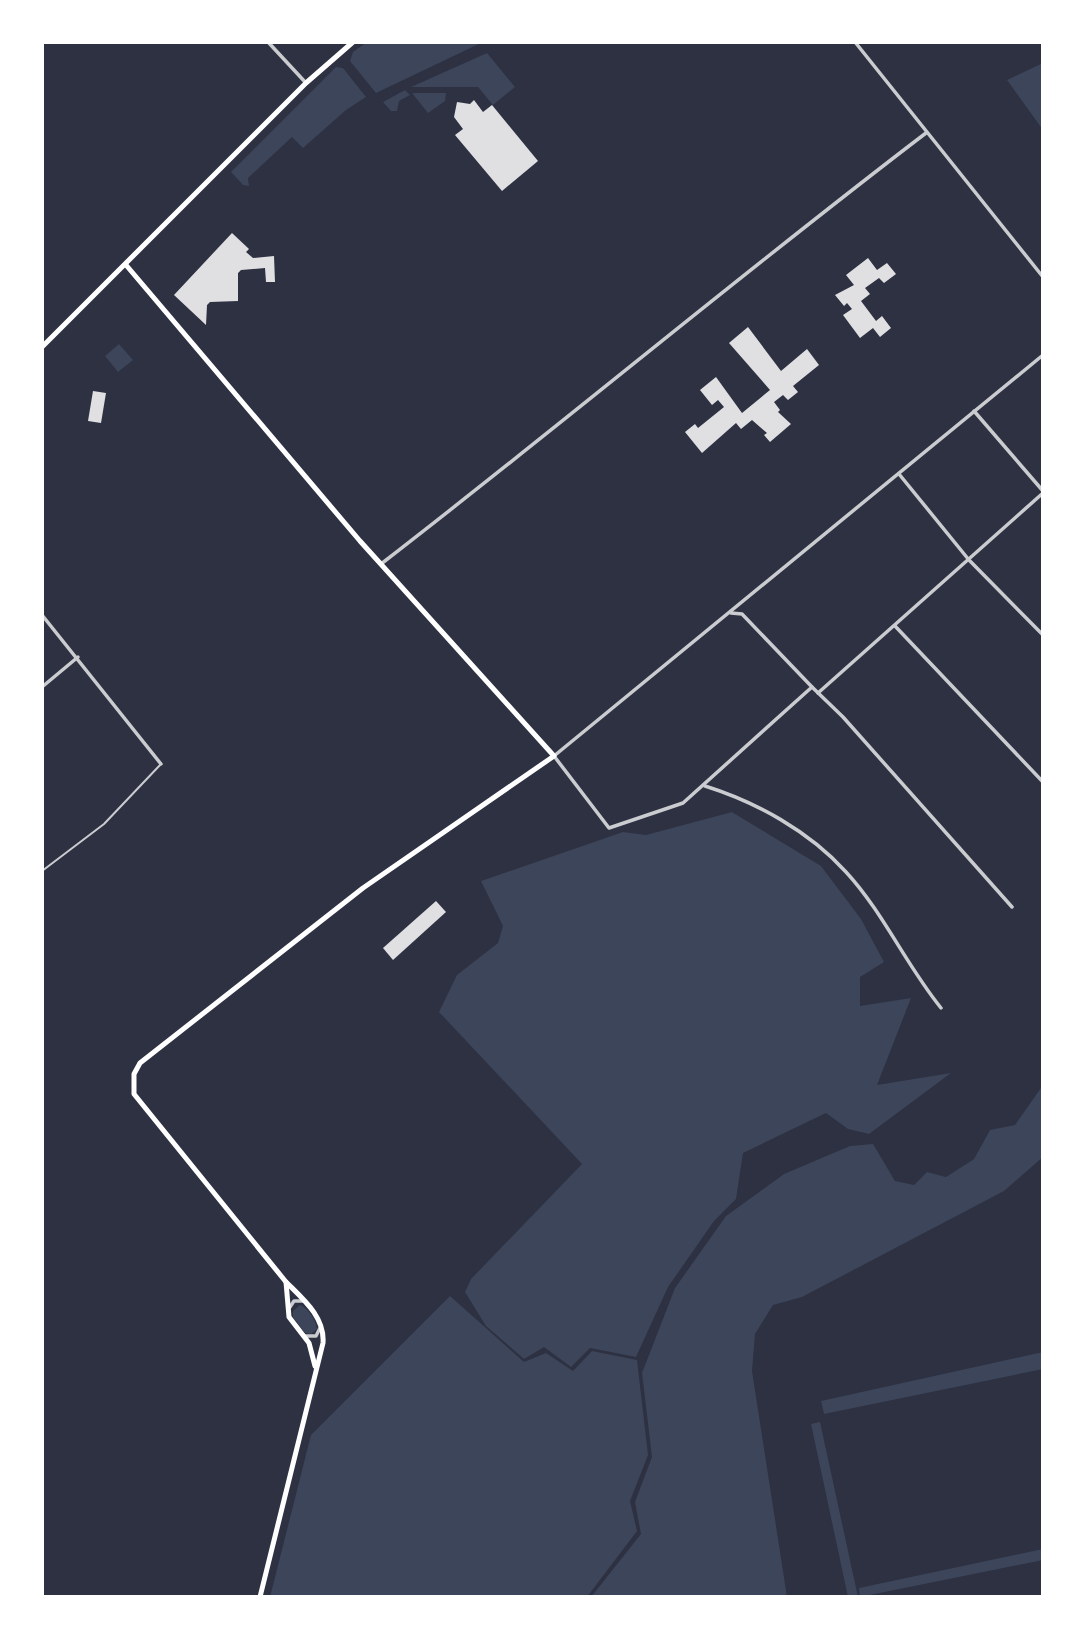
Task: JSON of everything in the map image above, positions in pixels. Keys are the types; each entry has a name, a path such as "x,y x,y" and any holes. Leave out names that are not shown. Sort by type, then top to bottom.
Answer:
{"main road":[{"path":"42,347 306,83 353,42"},
{"path":"126,265 381,564 554,755 344,902 140,1063 134,1074 134,1094 286,1282 305,1301 321,1326 323,1343 260,1597"},
{"path":"286,1282 288,1311 309,1343 315,1370"}],"street":[{"path":"268,42 306,83"},
{"path":"855,42 1043,277"},
{"path":"381,564 510,465 802,228 926,133"},
{"path":"812,687 705,786 682,803 609,828 554,755 1043,355"},
{"path":"818,693 1043,492 974,411"},
{"path":"898,474 969,560 1043,635"},
{"path":"731,612 742,614 818,693 1012,907"},
{"path":"42,615 161,764"},
{"path":"895,625 1043,782"},
{"path":"42,687 78,657"},
{"path":"705,786 746,799 795,830 845,871 941,1008"},
{"path":"288,1311 294,1301 305,1301"},
{"path":"303,1335 316,1336 321,1326"}],"lane":[{"path":"42,871 104,824 161,764"}],"shaded area":[{"path":"367,42 483,42 376,93 350,61 353,52"},
{"path":"487,53 515,87 493,105 478,87 411,87"},
{"path":"1043,63 1043,130 1007,80"},
{"path":"336,67 343,68 366,97 346,110 303,148 292,137 248,178 249,186 243,185 231,172"},
{"path":"405,90 410,95 399,101 397,111 391,111 383,102"},
{"path":"412,93 446,93 445,101 428,113"},
{"path":"119,344 133,360 118,372 105,356"},
{"path":"732,812 821,866 861,919 884,962 860,977 860,1006 911,998 877,1085 951,1073 869,1134 848,1129 826,1113 743,1153 736,1199 714,1221 668,1287 636,1357 590,1348 571,1367 544,1347 524,1359 486,1326 465,1292 471,1279 582,1164 439,1012 457,975 498,943 503,926 481,881 623,832 646,835"},
{"path":"1043,1085 1043,1157 1004,1191 802,1297 773,1305 755,1334 752,1371 787,1597 591,1597 641,1534 635,1502 652,1457 642,1373 675,1288 726,1216 784,1174 850,1146 873,1144 895,1181 914,1185 927,1172 946,1177 974,1159 990,1130 1015,1125"},
{"path":"450,1296 524,1362 546,1353 573,1371 592,1351 637,1360 648,1455 630,1501 637,1531 587,1597 270,1597 311,1435"},
{"path":"300,1305 309,1312 315,1322 317,1329 311,1334 305,1333 293,1317 293,1311"},
{"path":"1043,1352 1043,1369 824,1414 821,1401"},
{"path":"820,1422 858,1597 848,1597 811,1424"},
{"path":"1043,1549 1043,1560 860,1597 859,1588"}],"building":[{"path":"474,100 483,112 492,105 538,161 502,191 455,135 463,129 454,117 457,102 470,104"},
{"path":"232,233 249,249 246,252 253,258 274,256 275,282 266,282 265,268 241,270 238,273 238,301 210,302 207,305 206,325 174,295"},
{"path":"868,258 877,270 887,263 896,274 884,283 879,278 865,288 870,294 861,301 876,321 882,316 891,328 880,337 873,328 860,338 843,315 852,309 847,303 844,306 835,295 854,285 846,275"},
{"path":"748,327 781,371 807,349 819,365 793,386 798,392 788,400 783,395 774,402 780,410 778,412 791,424 770,442 764,435 767,433 752,420 741,429 736,423 702,453 685,432 695,424 698,428 724,407 718,400 712,405 700,390 716,377 742,413 770,390 729,343"},
{"path":"93,391 106,393 101,423 88,421"},
{"path":"436,901 446,912 393,960 383,948"}]}
